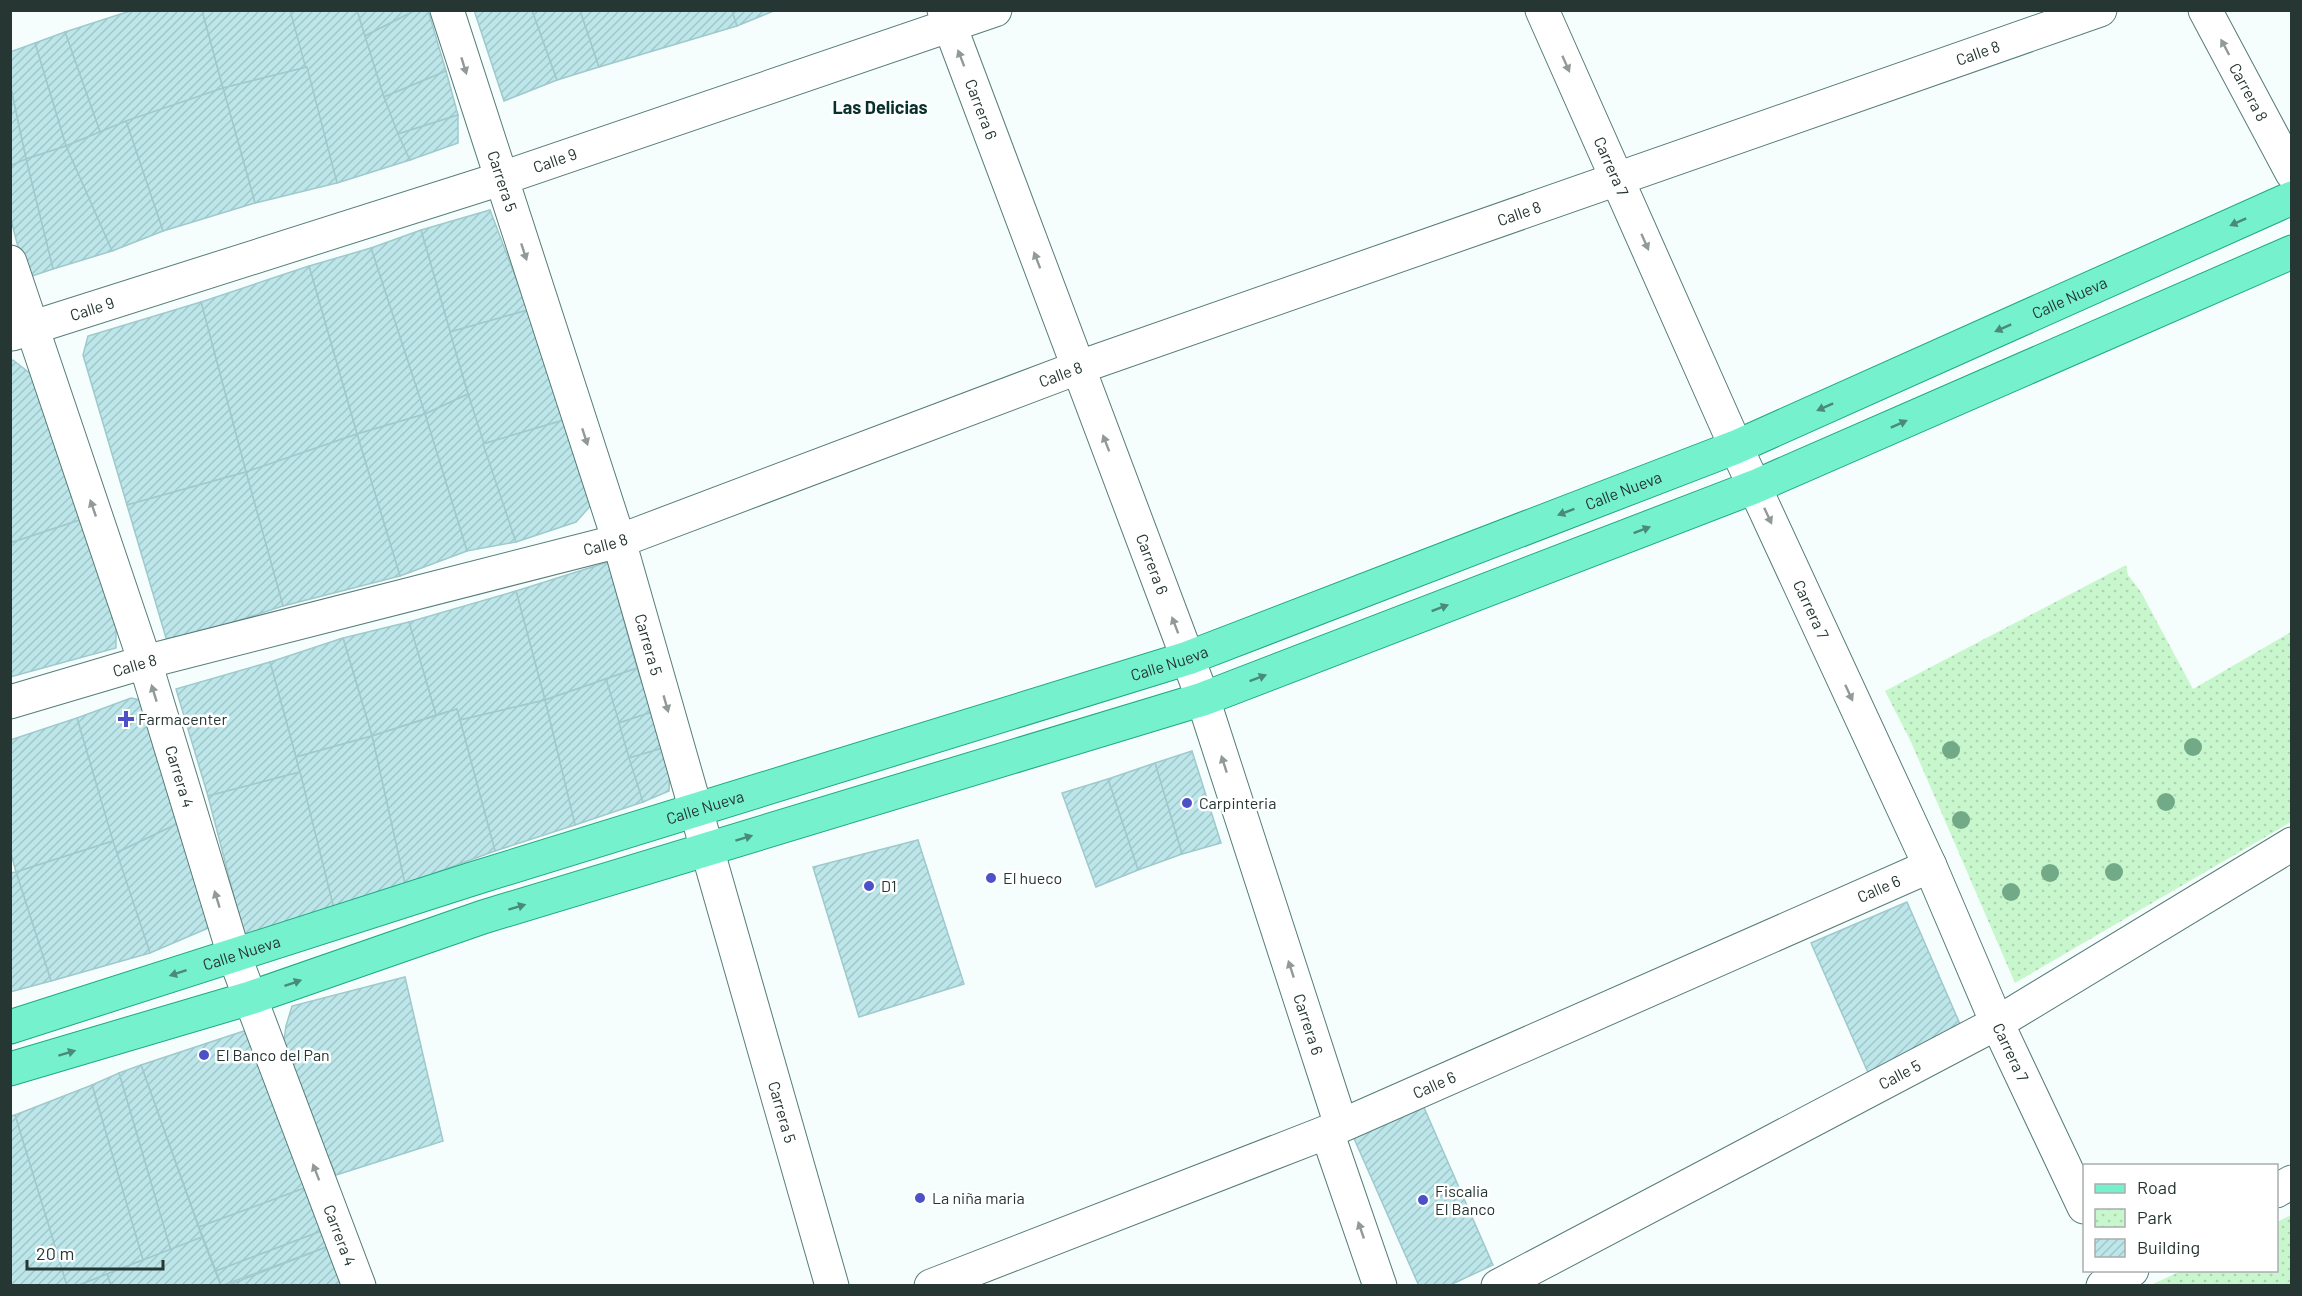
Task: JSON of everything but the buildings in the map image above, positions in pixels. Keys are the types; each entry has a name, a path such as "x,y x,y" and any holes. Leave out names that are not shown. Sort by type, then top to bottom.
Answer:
{"main road":[{"name":"Calle Nueva","path":"10,1027 472,879 1188,658 1736,447 2292,198"},
{"path":"10,1069 249,998 483,917 1203,699 1754,487 2292,252"},
{"path":"472,879 483,917"}],"street":[{"name":"Carrera 5","path":"447,10 619,541 832,1286"},
{"name":"Calle 9","path":"21,332 500,179 946,18 995,10"},
{"name":"Carrera 7","path":"1542,10 1754,487 1929,866 1997,1023 2083,1203"},
{"name":"Calle 8","path":"10,702 145,662 619,541 1077,368 2100,10"},
{"name":"Carrera 8","path":"2205,10 2292,173"},
{"name":"Carrera 6","path":"946,18 1203,699 1380,1286"},
{"name":"Carrera 4","path":"10,262 21,332 145,662 249,998 359,1286"},
{"name":"Calle 5","path":"1498,1286 1997,1023 2292,844"},
{"name":"Calle 6","path":"931,1286 1334,1128 1929,866"},
{"path":"2278,1190 2292,1182"}],"green space":[{"path":"2126,565 2128,575 2141,592 2193,689 2291,632 2291,822 2015,983 1911,742 1885,691"},
{"path":"2291,1215 2291,1285 2151,1285 2179,1272 2278,1272 2278,1222"}],"place":[{"name":"Farmacenter","path":"126,719"},
{"name":"Carpinteria","path":"1187,803"},
{"name":"El hueco","path":"991,878"},
{"name":"D1","path":"869,886"},
{"name":"El Banco del Pan","path":"204,1055"},
{"name":"La niña maria","path":"920,1198"},
{"name":"Fiscalia El Banco","path":"1423,1200"}],"district":[{"name":"Las Delicias","path":"880,108"}]}
